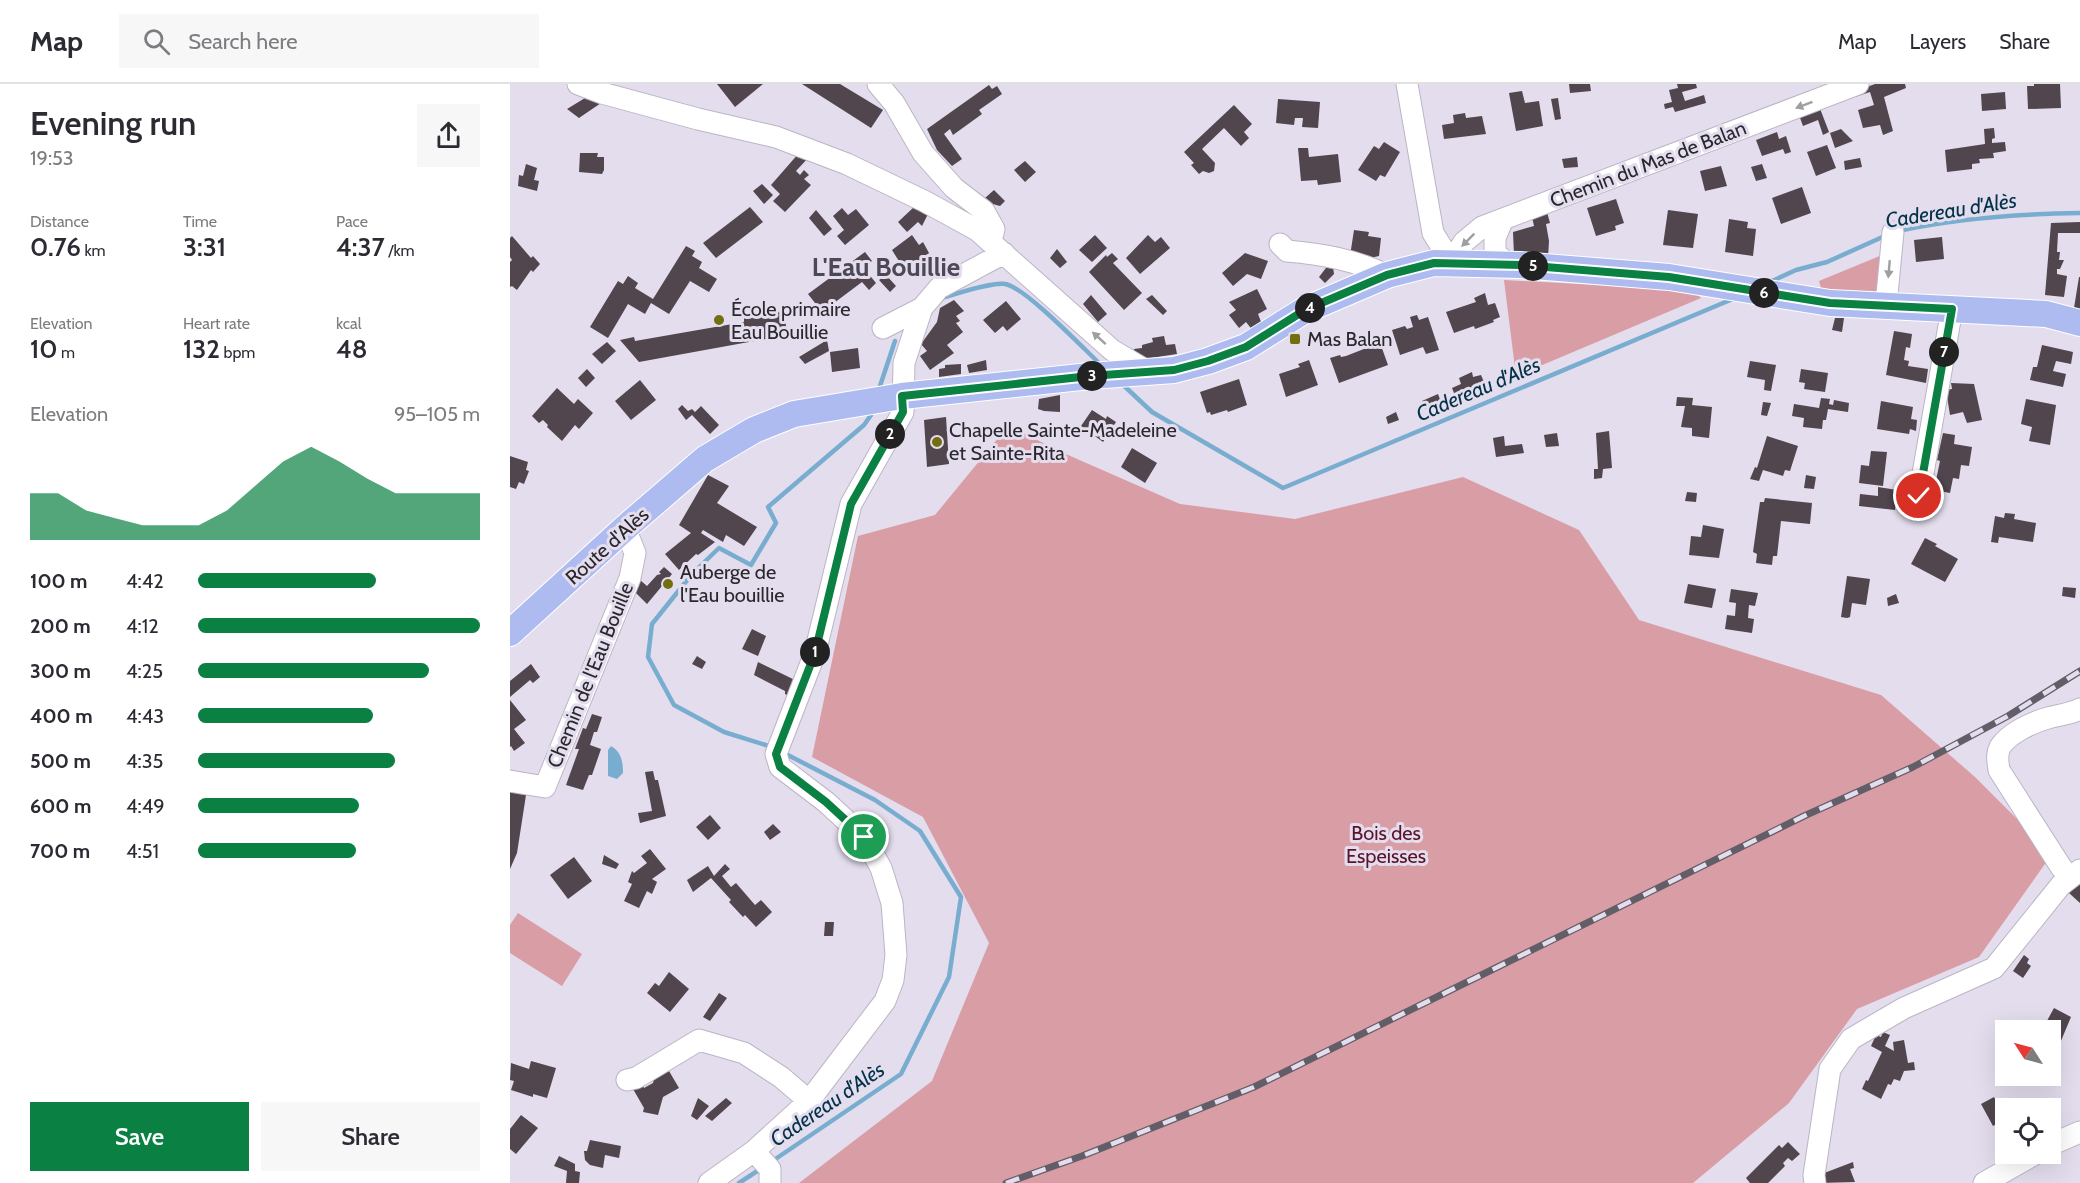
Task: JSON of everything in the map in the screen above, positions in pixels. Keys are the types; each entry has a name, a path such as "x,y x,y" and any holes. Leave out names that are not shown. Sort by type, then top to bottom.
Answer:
{"main road":[{"name":"Route d'Alès","path":"510,633 705,459 843,406 1090,376 1174,370 1208,361 1246,347 1305,310 1387,275 1434,263 1508,264 1669,277 1830,303 2046,315 2080,323"}],"street":[{"path":"578,84 602,93 698,119 776,137 847,164 924,201 977,230 1136,372"},
{"path":"878,84 894,103 923,153 954,188 984,211 994,229 998,248"},
{"path":"1407,84 1433,233 1451,262"},
{"name":"Chemin du Mas de Balan","path":"1451,262 1464,242 1482,227 1858,84"},
{"path":"1503,219 1495,238 1495,253 1508,264"},
{"path":"1886,305 1893,232"},
{"path":"1280,244 1287,251 1323,254 1362,264 1387,275"},
{"path":"710,1183 754,1151 808,1101 885,1001 893,980 896,955 892,903 881,868 864,837 826,802 780,767 776,754 815,653 851,504 903,412 894,398 922,308 939,288 998,248"},
{"path":"883,328 922,308"},
{"path":"1919,496 1952,309"},
{"name":"Chemin de l'Eau Bouille","path":"510,781 545,787 630,578 635,553 625,528"},
{"path":"1815,1183 1814,1175 1830,1069 1851,1039 1904,1008 1994,968 2061,885 2075,874 2061,867 1999,770 1997,757 2001,746 2028,726 2045,718 2080,709"},
{"path":"627,1080 636,1078 699,1040 744,1053 782,1077 808,1101"},
{"path":"2061,1140 2080,1132"},
{"path":"754,1151 770,1169 770,1183"},
{"path":"1984,1183 2017,1164"}],"green space":[{"path":"1887,253 1877,293 1866,297 1821,288 1819,281"},
{"path":"1504,280 1692,290 1701,298 1516,376"},
{"name":"Bois des Espeisses","path":"1008,426 1180,504 1295,519 1463,477 1579,530 1639,620 1881,695 1975,777 2052,854 1979,957 1857,1009 1789,1103 1693,1183 799,1183 932,1081 989,943 923,817 812,757 858,536 935,515"},
{"path":"518,913 582,954 562,986 510,953 510,925"}],"water":[{"path":"611,746 621,757 623,765 623,773 617,779 608,776 608,750"}],"building":[{"path":"717,84 763,84 735,107"},
{"path":"802,84 840,84 883,110 871,128"},
{"path":"1569,84 1590,84 1591,91 1570,93"},
{"path":"1677,84 1696,84 1697,88 1682,92 1685,101 1704,95 1706,103 1675,112 1673,107 1665,109 1664,104 1672,102 1669,90 1678,88"},
{"path":"1875,84 1905,84 1906,88 1884,97 1893,131 1883,135 1880,125 1863,128 1858,110 1874,105 1870,92 1855,97 1854,92"},
{"path":"2034,84 2060,84 2061,108 2028,109 2027,86 2034,86"},
{"path":"989,85 992,89 997,86 1002,94 979,110 982,114 953,135 950,129 944,134 962,159 952,166 937,150 927,129"},
{"path":"1522,91 1525,103 1539,101 1543,126 1516,131 1509,93"},
{"path":"2005,92 2006,109 1982,111 1981,94"},
{"path":"585,98 601,103 579,118 567,109"},
{"path":"1558,98 1561,119 1555,120 1551,99"},
{"path":"1278,99 1320,102 1318,128 1302,127 1303,118 1295,118 1294,125 1276,123"},
{"path":"1234,105 1252,124 1244,132 1249,138 1241,146 1224,128 1202,149 1215,163 1214,171 1209,173 1203,171 1199,174 1191,165 1194,163 1184,152"},
{"path":"1819,106 1829,132 1823,135 1818,120 1803,126 1799,115"},
{"path":"1465,113 1466,118 1482,116 1486,134 1444,139 1442,125 1454,123 1453,115"},
{"path":"1994,128 1995,138 1992,139 1992,143 2005,142 2006,151 1993,153 1994,158 1979,159 1980,163 1972,164 1972,169 1947,172 1945,150 1985,144 1984,129"},
{"path":"1841,129 1853,141 1835,148 1830,133"},
{"path":"1777,132 1779,139 1786,136 1791,152 1785,154 1783,149 1762,156 1756,140"},
{"path":"1384,142 1400,152 1385,177 1380,175 1376,181 1358,170 1374,146 1379,149"},
{"path":"1827,145 1836,168 1816,176 1807,152"},
{"path":"1298,148 1308,148 1309,157 1338,154 1341,182 1318,185 1317,180 1301,181"},
{"path":"580,153 598,153 597,157 604,157 602,174 579,172"},
{"path":"799,153 809,157 796,171 800,175 804,170 809,175 804,179 811,185 785,212 773,201 780,194 771,185"},
{"path":"1577,157 1578,167 1564,168 1562,159"},
{"path":"1860,158 1862,167 1845,170 1844,161"},
{"path":"1025,161 1036,172 1025,182 1014,170"},
{"path":"526,164 537,168 534,180 539,181 537,191 518,186 519,175 523,176"},
{"path":"1762,164 1767,178 1756,181 1751,167"},
{"path":"1721,166 1727,186 1705,191 1700,171"},
{"path":"762,184 773,195 764,204 753,191"},
{"path":"1802,187 1811,213 1781,224 1772,198"},
{"path":"994,190 1005,201 1000,206 989,203 985,198"},
{"path":"1616,199 1624,223 1615,226 1616,230 1596,236 1587,208"},
{"path":"750,207 763,222 716,258 703,243"},
{"path":"914,207 928,214 922,226 918,222 907,232 898,222"},
{"path":"842,208 848,215 856,209 869,225 845,245 837,236 844,230 833,216"},
{"path":"816,210 832,229 824,236 809,218"},
{"path":"1668,210 1698,214 1693,248 1663,245"},
{"path":"1547,212 1550,223 1546,224 1549,241 1548,258 1514,255 1513,232 1534,226 1532,217"},
{"path":"1729,219 1748,222 1747,228 1756,229 1753,256 1725,252"},
{"path":"2080,222 2080,233 2058,233 2057,252 2060,252 2059,260 2064,260 2060,269 2057,269 2057,274 2067,276 2064,297 2045,295 2051,223"},
{"path":"1354,230 1369,232 1368,236 1381,238 1379,256 1370,258 1350,256"},
{"path":"912,235 919,245 923,242 931,261 915,273 913,270 907,274 892,250"},
{"path":"1095,235 1107,248 1092,262 1079,250"},
{"path":"1148,235 1155,242 1161,237 1170,248 1140,274 1126,258"},
{"path":"512,236 531,258 533,256 540,264 533,272 531,270 517,290 510,287 510,262 512,260 510,238"},
{"path":"1942,237 1944,259 1916,262 1914,240"},
{"path":"686,246 695,251 692,256 702,262 699,268 717,279 709,292 690,281 669,314 651,303 645,314 628,304 608,338 590,327 618,281 623,284 628,276 638,283 635,288 653,299"},
{"path":"1057,249 1067,262 1060,268 1050,258"},
{"path":"865,252 872,261 863,267 876,283 869,290 862,282 822,312 808,294"},
{"path":"1112,253 1118,259 1113,263 1142,293 1124,310 1089,272 1106,255 1107,257"},
{"path":"1245,253 1268,261 1261,279 1247,274 1233,286 1222,273"},
{"path":"1329,264 1333,267 1334,274 1325,283 1319,277"},
{"path":"886,275 896,286 890,292 879,280"},
{"path":"2080,277 2080,309 2074,308"},
{"path":"1257,289 1267,309 1258,314 1263,327 1254,332 1246,322 1239,328 1229,315 1236,310 1229,302"},
{"path":"1485,293 1488,305 1495,303 1500,317 1493,320 1494,322 1475,329 1474,326 1454,333 1446,312 1476,302 1474,298"},
{"path":"1091,295 1107,314 1098,322 1083,304"},
{"path":"1152,295 1167,311 1163,315 1146,299"},
{"path":"954,300 964,311 956,316 960,321 956,323 963,332 947,345 954,353 930,370 920,356 927,351 921,344 937,322 940,308"},
{"path":"1006,301 1021,319 1007,331 1003,326 995,333 983,320"},
{"path":"783,311 788,335 639,362 620,340 634,337 635,341 744,322 744,317"},
{"path":"1417,315 1419,320 1428,317 1439,350 1426,354 1423,347 1400,355 1392,330 1405,326 1407,329 1413,327 1410,317"},
{"path":"1835,318 1844,318 1842,332 1832,330"},
{"path":"1894,331 1912,334 1910,348 1906,347 1904,360 1909,361 1908,366 1928,369 1926,383 1886,375"},
{"path":"1164,336 1166,345 1175,344 1177,354 1144,359 1135,356 1134,349 1142,348 1142,345 1153,342 1152,338"},
{"path":"827,340 829,351 805,364 799,357"},
{"path":"1379,340 1388,365 1339,383 1330,358 1346,356 1369,347 1368,344"},
{"path":"607,342 616,351 602,364 592,354"},
{"path":"2042,345 2073,352 2071,364 2056,361 2053,371 2066,374 2063,387 2030,380 2033,367 2037,367"},
{"path":"858,348 860,368 832,372 830,352"},
{"path":"986,360 987,370 969,373 967,365"},
{"path":"1309,360 1318,385 1286,397 1279,374 1300,367 1298,364"},
{"path":"1750,361 1776,365 1771,391 1764,390 1765,380 1747,377"},
{"path":"961,364 961,374 939,377 939,369 945,368 945,365"},
{"path":"587,369 595,378 586,387 578,378"},
{"path":"1801,369 1828,373 1825,392 1804,389 1805,383 1799,382"},
{"path":"1472,372 1473,377 1481,375 1484,382 1459,394 1454,393 1452,388 1461,384 1459,378"},
{"path":"1239,379 1247,405 1228,412 1227,410 1211,415 1210,412 1207,413 1200,392"},
{"path":"640,380 656,400 631,420 615,401"},
{"path":"1951,383 1974,384 1982,420 1967,423 1963,412 1950,415 1946,390 1952,389"},
{"path":"557,388 574,404 578,399 593,413 579,429 575,425 562,441 543,420 539,423 532,416"},
{"path":"1438,394 1441,402 1425,409 1422,401"},
{"path":"1060,395 1060,412 1038,409 1039,399"},
{"path":"1677,397 1693,398 1692,405 1712,407 1709,438 1692,436 1692,428 1681,427 1685,406 1676,406"},
{"path":"1821,398 1830,399 1829,404 1833,405 1834,400 1849,403 1848,412 1828,409 1822,429 1803,427 1804,418 1792,416 1794,404 1819,408"},
{"path":"2026,399 2056,405 2050,445 2029,441 2032,427 2021,424"},
{"path":"1881,401 1913,407 1911,419 1917,420 1916,431 1910,429 1909,434 1877,429"},
{"path":"1763,402 1771,403 1767,416 1761,415"},
{"path":"682,405 688,411 692,409 695,412 701,406 719,425 710,434 692,415 686,420 678,409"},
{"path":"1092,410 1116,422 1103,442 1081,426"},
{"path":"1396,412 1399,420 1388,424 1386,417"},
{"name":"Chapelle Sainte-Madeleine et Sainte-Rita","path":"946,417 949,464 927,467 924,420"},
{"path":"1036,425 1055,432 1052,440 1033,434"},
{"path":"1609,431 1612,468 1603,469 1602,478 1594,479 1594,469 1598,469 1596,433"},
{"path":"1557,433 1559,446 1546,447 1544,435"},
{"path":"1943,433 1955,435 1954,444 1972,447 1969,466 1961,465 1959,479 1953,478 1950,493 1934,490"},
{"path":"1504,436 1505,446 1522,444 1524,453 1496,457 1493,438"},
{"path":"1767,436 1798,446 1790,471 1785,470 1783,476 1763,470 1759,481 1750,479 1755,467 1757,468"},
{"path":"1132,448 1157,463 1145,483 1121,467"},
{"path":"1871,451 1887,452 1883,486 1859,483 1861,465 1869,466"},
{"path":"510,456 528,462 526,470 529,471 524,484 519,482 516,489 510,487"},
{"path":"708,475 729,486 717,503 757,527 744,546 726,535 723,542 703,530 701,533 715,542 698,555 696,554 679,570 665,554 691,533 679,525"},
{"path":"1806,475 1816,477 1814,489 1804,488"},
{"path":"1878,487 1897,490 1895,510 1859,506 1860,494 1878,496"},
{"path":"1687,492 1697,493 1696,502 1685,501"},
{"path":"1765,498 1812,503 1810,524 1781,521 1777,556 1773,556 1772,565 1756,563 1757,554 1753,552 1760,502 1764,502"},
{"path":"2005,513 2015,514 2014,519 2036,523 2033,542 1999,537 1998,543 1991,542 1995,516 2004,518"},
{"path":"1703,525 1724,529 1719,558 1689,555 1691,536 1701,537"},
{"path":"1925,538 1958,559 1945,582 1911,564"},
{"path":"664,567 672,574 647,604 632,589 640,580 647,586 657,575 661,574 659,572"},
{"path":"1847,576 1870,579 1866,605 1852,603 1850,617 1847,618 1841,617"},
{"path":"1688,584 1716,589 1712,608 1684,603"},
{"path":"2063,587 2076,588 2075,598 2062,596"},
{"path":"1731,589 1758,593 1755,606 1749,605 1748,618 1754,619 1752,633 1725,629 1727,615 1735,616 1736,603 1729,602"},
{"path":"1896,594 1899,603 1888,606 1887,598"},
{"path":"752,629 766,636 758,656 742,649"},
{"path":"697,656 706,662 702,669 692,664"},
{"path":"758,662 799,682 794,699 785,694 785,691 754,675"},
{"path":"531,664 540,677 533,683 530,680 510,697 510,681"},
{"path":"510,700 526,720 514,729 525,743 514,751 510,747"},
{"path":"592,714 602,717 590,745 601,749 592,775 589,775 583,790 566,785 579,749 575,749 583,728 586,729"},
{"path":"653,771 655,780 658,780 666,816 640,823 638,813 652,811 645,772"},
{"path":"510,792 526,795 517,853 510,869"},
{"path":"710,815 721,828 708,840 696,827"},
{"path":"773,824 781,832 770,840 764,832"},
{"path":"650,849 666,869 652,879 657,882 652,894 647,891 639,908 624,901 632,884 628,882 632,871 634,873 647,863 641,856"},
{"path":"604,855 619,864 616,869 602,864"},
{"path":"574,857 592,881 568,899 550,875"},
{"path":"725,864 730,869 722,876 731,887 736,883 755,905 761,900 772,912 756,927 729,902 731,900 711,878 693,892 687,880 708,866 714,876"},
{"path":"2080,882 2080,903 2069,893"},
{"path":"825,922 834,922 833,936 824,936"},
{"path":"2024,955 2029,959 2027,963 2031,966 2023,978 2013,971"},
{"path":"669,972 689,989 670,1012 647,993 655,983 659,986"},
{"path":"719,993 727,998 710,1021 703,1017"},
{"path":"2054,1008 2071,1017 2061,1041 2061,1020 2047,1020"},
{"path":"1883,1032 1890,1035 1885,1046 1894,1051 1893,1042 1904,1040 1908,1063 1914,1062 1915,1070 1904,1071 1900,1081 1894,1079 1891,1085 1888,1084 1881,1099 1862,1089 1882,1052 1871,1046 1876,1035 1881,1037"},
{"path":"531,1061 556,1068 547,1098 533,1094 533,1097 511,1090 514,1081 510,1080 511,1063 529,1069"},
{"path":"669,1071 679,1088 663,1097 658,1115 643,1112 644,1108 633,1089 642,1084 644,1088 653,1083 654,1079"},
{"path":"1994,1097 1995,1125 1993,1126 1981,1104"},
{"path":"698,1098 709,1106 697,1120 691,1116"},
{"path":"726,1098 732,1103 712,1121 705,1116"},
{"path":"521,1115 538,1128 516,1154 510,1149 510,1129"},
{"path":"590,1140 621,1146 619,1158 605,1155 603,1168 590,1165 585,1160 584,1151 587,1151"},
{"path":"1788,1142 1800,1154 1792,1161 1788,1158 1783,1163 1785,1166 1768,1183 1750,1183 1746,1178 1779,1145 1782,1148"},
{"path":"559,1156 575,1164 575,1171 580,1172 579,1183 566,1183 567,1171 554,1166"},
{"path":"1853,1162 1854,1168 1850,1169 1855,1182 1819,1183 1819,1175"}],"waterway":[{"name":"Cadereau d'Alès","path":"1898,231 1988,218 2080,213"},
{"name":"Cadereau d'Alès","path":"1770,282 1796,270 1827,262 1887,235"},
{"name":"Cadereau d'Alès","path":"941,298 991,285 1005,284 1040,307 1101,365"},
{"name":"Cadereau d'Alès","path":"1121,383 1152,412 1283,488 1735,298"},
{"name":"Cadereau d'Alès","path":"880,386 895,341"},
{"name":"Cadereau d'Alès","path":"772,747 724,732 674,705 648,657 652,624 692,574 719,548 751,565 776,523 768,507 864,425 871,415"},
{"name":"Cadereau d'Alès","path":"771,1162 901,1074 949,977 961,897 920,831 875,800 782,752"},
{"name":"Cadereau d'Alès","path":"739,1183 762,1168"}],"railway":[{"path":"1006,1183 1082,1156 1254,1087 1804,816 1913,767 2008,716 2080,671"}],"place":[{"name":"École primaire Eau Bouillie","path":"719,320"},
{"name":"Mas Balan","path":"1295,339"},
{"name":"Chapelle Sainte-Madeleine et Sainte-Rita","path":"937,442"},
{"name":"Auberge de l'Eau bouillie","path":"668,584"}],"district":[{"name":"L'Eau Bouillie","path":"886,267"}],"route":[{"path":"864,837 826,802 780,767 776,754 815,653 851,504 903,412 902,396 1090,376 1174,370 1246,347 1305,310 1387,275 1434,263 1521,265 1669,277 1830,303 1952,309 1919,496"}]}
